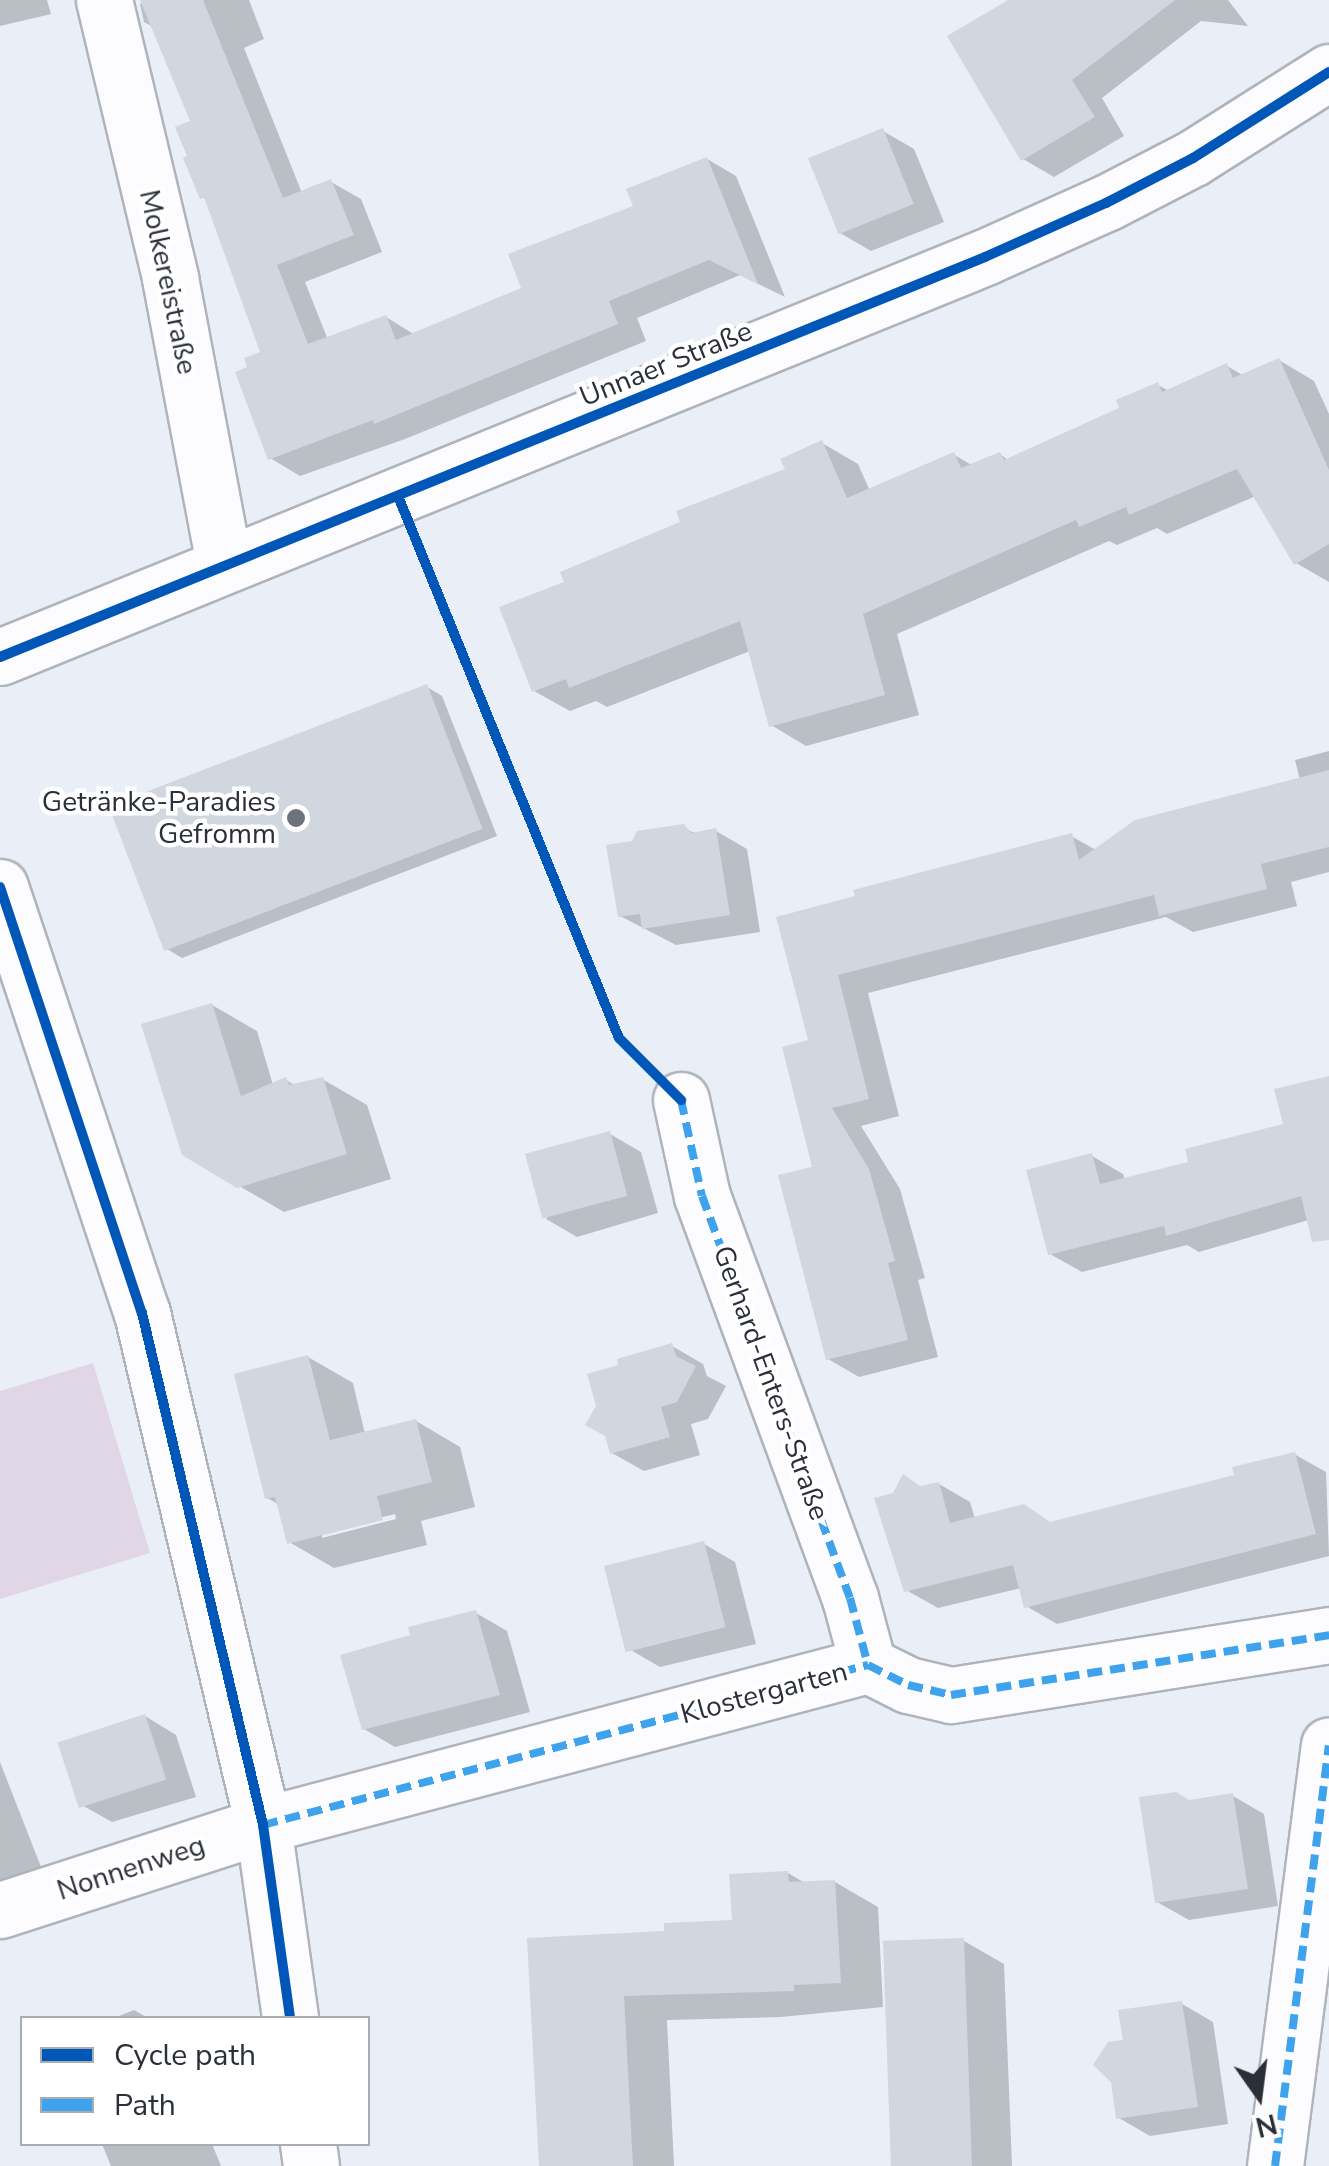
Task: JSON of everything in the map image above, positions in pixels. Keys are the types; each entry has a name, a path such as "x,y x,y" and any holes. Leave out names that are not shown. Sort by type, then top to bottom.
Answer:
{"street":[{"name":"Molkereistraße","path":"104,0 170,278 224,565"},
{"name":"Unnaer Straße","path":"0,657 688,380 1106,204 1193,158 1329,72"},
{"path":"0,887 142,1313 263,1825 290,2016"},
{"name":"Gerhard-Enters-Straße","path":"681,1100 702,1196 850,1598 868,1666"},
{"name":"Klostergarten","path":"263,1825 868,1666 908,1685 951,1696 1329,1635"},
{"path":"1275,2166 1329,1745"},
{"name":"Nonnenweg","path":"0,1910 263,1825"}],"shaded area":[{"path":"93,1363 150,1553 0,1599 0,1391"}],"building":[{"path":"140,0 203,0 283,198 331,179 354,235 277,265 308,344 386,315 396,340 521,288 508,254 633,206 626,189 707,157 758,284 709,260 609,301 618,324 374,424 373,420 268,460 235,372 247,367 244,358 260,352 204,197 200,199 183,158 187,156 175,127 190,121"},
{"path":"1008,0 1175,0 1072,80 1095,117 1021,161 947,36"},
{"path":"883,128 914,204 839,234 808,158"},
{"path":"1279,358 1329,470 1329,544 1294,565 1237,469 1129,515 1126,507 1079,527 1076,520 863,614 885,695 769,727 740,621 569,688 566,679 532,692 499,607 564,582 560,572 680,522 676,511 785,469 780,459 822,440 847,498 954,452 961,468 1000,452 1004,460 1119,408 1116,400 1158,382 1162,392 1227,363 1233,378"},
{"name":"Getränke-Paradies Gefromm","path":"427,684 483,829 164,951 109,806"},
{"path":"1329,770 1329,847 1261,864 1267,889 1159,916 1154,895 838,975 869,1099 832,1108 869,1169 895,1261 888,1263 908,1340 826,1360 778,1175 812,1167 782,1047 808,1040 776,917 855,896 853,890 1072,833 1079,860 1135,820"},
{"path":"684,824 691,833 716,828 730,915 642,929 640,914 618,917 606,845 632,841 637,831"},
{"path":"212,1003 241,1096 286,1077 289,1085 323,1077 347,1154 237,1188 182,1155 141,1024"},
{"path":"1329,1076 1329,1240 1312,1242 1301,1196 1166,1236 1164,1226 1048,1255 1026,1170 1092,1153 1100,1184 1188,1162 1185,1149 1283,1124 1274,1089"},
{"path":"610,1131 627,1196 542,1218 525,1154"},
{"path":"672,1343 676,1356 696,1366 677,1402 661,1407 670,1437 610,1454 605,1436 585,1425 596,1406 587,1374 618,1365 617,1359"},
{"path":"308,1355 330,1440 416,1419 432,1482 377,1496 383,1520 287,1544 275,1497 265,1499 234,1374"},
{"path":"1295,1452 1316,1534 1024,1608 1013,1565 904,1592 874,1498 893,1493 903,1474 920,1486 939,1482 950,1523 1024,1504 1050,1522 1234,1475 1232,1467"},
{"path":"704,1541 726,1627 626,1652 604,1566"},
{"path":"476,1610 500,1695 362,1730 340,1655 410,1635 408,1627"},
{"path":"145,1714 166,1780 79,1808 58,1742"},
{"path":"1176,1792 1189,1800 1233,1793 1248,1889 1155,1903 1139,1797"},
{"path":"788,1871 789,1882 835,1880 841,1983 794,1985 794,1991 624,1996 633,2166 539,2166 527,1938 664,1931 664,1923 732,1920 729,1874"},
{"path":"964,1938 972,2166 891,2166 883,1941"},
{"path":"1182,2001 1198,2107 1116,2119 1111,2082 1093,2065 1108,2042 1123,2040 1118,2010"}],"marked path":[{"path":"675,1094 681,1100 702,1196 850,1598 868,1665"},
{"path":"263,1825 868,1665 908,1685 951,1695 1329,1635"},
{"path":"1275,2166 1329,1745"}],"cycle path":[{"path":"0,657 985,257 1106,203 1193,158 1329,72"},
{"path":"398,496 619,1038 681,1100"},
{"path":"0,887 142,1313 263,1825 290,2016"}],"place":[{"name":"Getränke-Paradies Gefromm","path":"296,818"}]}
